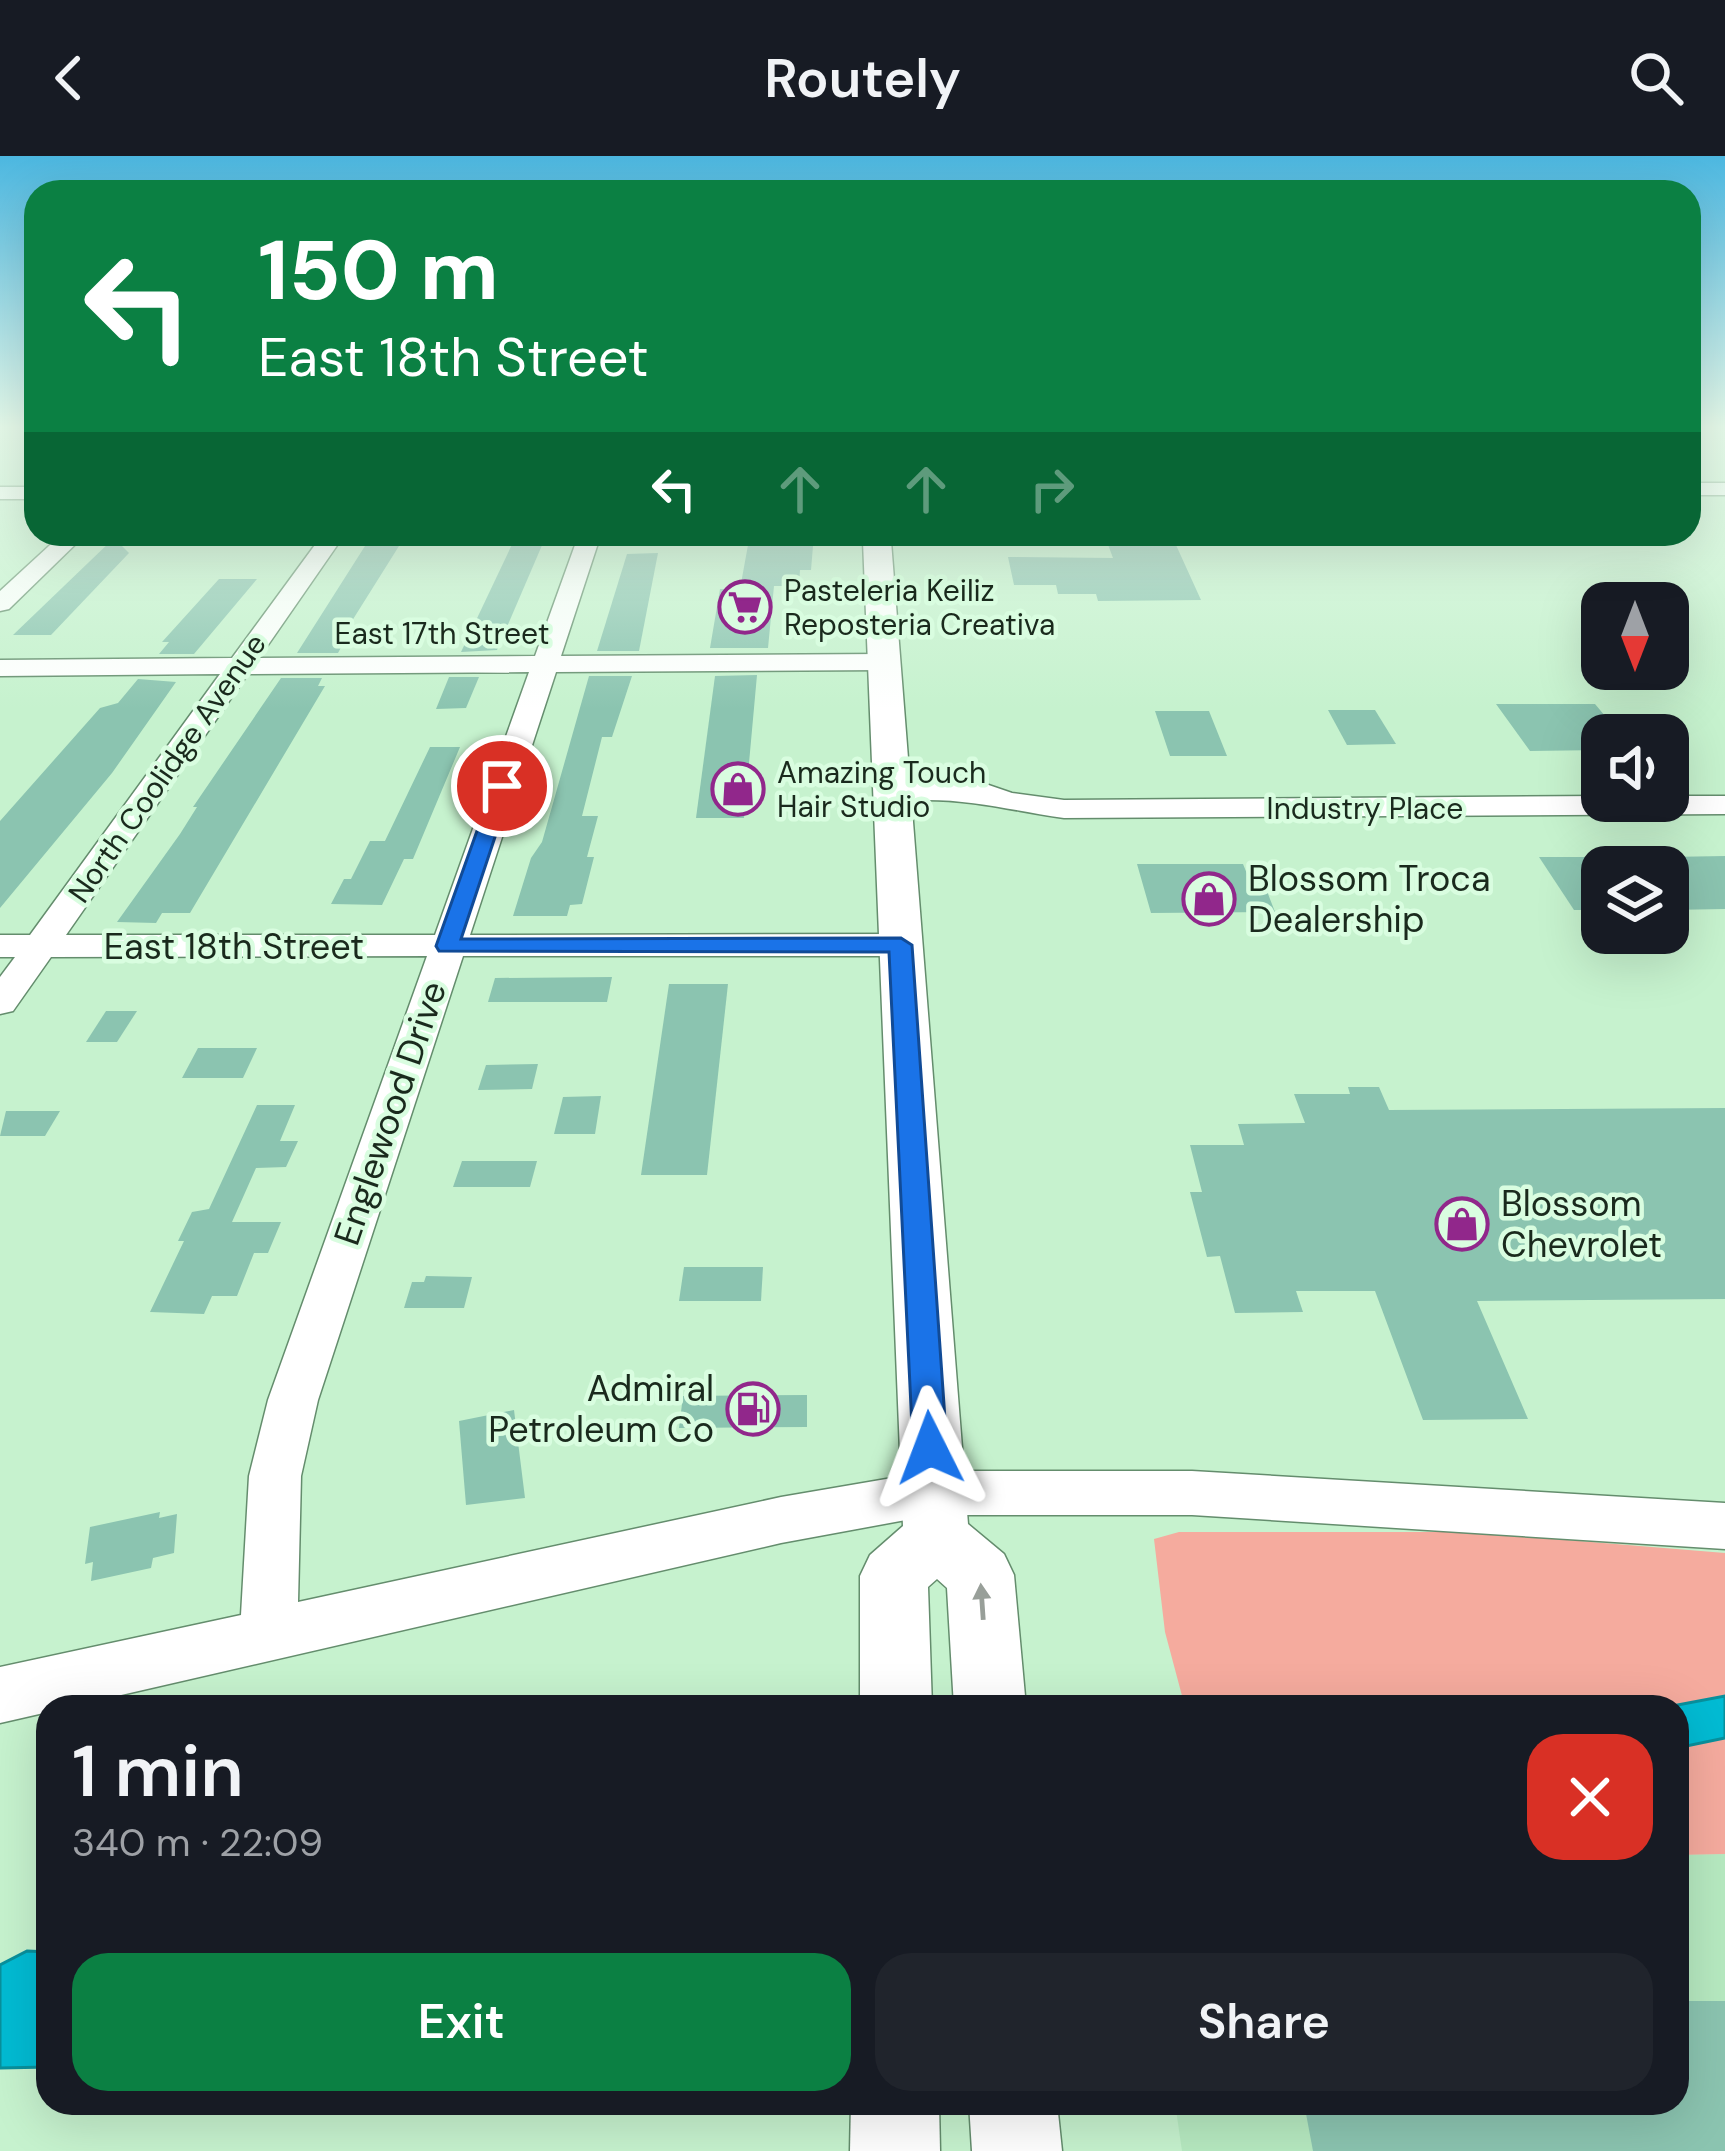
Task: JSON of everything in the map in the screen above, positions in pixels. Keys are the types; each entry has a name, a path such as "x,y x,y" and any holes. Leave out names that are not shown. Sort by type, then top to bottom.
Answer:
{"main road":[{"path":"878,546 934,1515 980,1575 989,1695"},
{"path":"896,1695 894,1576 934,1515"},
{"path":"895,2115 895,2151"},
{"path":"1014,2115 1017,2151"}],"street":[{"path":"0,604 62,546"},
{"name":"North Coolidge Avenue","path":"0,1003 325,546"},
{"name":"Englewood Drive","path":"268,1636 275,1476 293,1400 586,546"},
{"name":"East 17th Street","path":"0,668 884,662"},
{"name":"Industry Place","path":"893,801 972,810 1006,801 1064,809 1725,805"},
{"name":"East 18th Street","path":"0,946 901,945"},
{"path":"0,1695 781,1520 934,1515 1192,1493 1429,1504 1725,1526"}],"shaded area":[{"path":"1179,1532 1469,1532 1725,1553 1725,1854 1689,1855 1689,1695 1182,1695 1165,1632 1154,1539"},
{"path":"1725,1854 1725,2151 1182,2151 1177,2115 1689,2115 1689,1855"}],"water":[{"path":"1725,1696 1725,1738 1689,1746 1689,1703"},
{"path":"36,1951 36,2067 0,2068 0,1965"}],"building":[{"path":"106,546 122,546 129,553 51,635 13,635"},
{"path":"365,546 399,546 340,640 345,640 338,653 297,653"},
{"path":"511,546 542,546 497,650 461,652"},
{"path":"748,546 813,546 811,570 800,570 799,586 774,586 768,648 710,648 720,589 740,589"},
{"path":"1108,546 1176,546 1201,600 1098,601 1096,594 1058,594 1056,585 1014,585 1008,557 1113,558"},
{"path":"658,553 639,651 597,651 627,554"},
{"path":"219,579 257,579 194,654 159,654 169,642 162,642"},
{"path":"757,675 744,818 696,818 715,676"},
{"path":"589,676 632,676 612,737 602,737 582,816 598,816 582,904 570,905 567,916 513,916 531,858 542,842"},
{"path":"449,677 479,677 466,708 436,709"},
{"path":"281,678 322,678 318,686 325,686 190,913 162,913 156,923 117,922 180,834 197,807 193,807"},
{"path":"138,679 176,682 112,773 0,908 0,821 100,708 118,703"},
{"path":"1496,704 1595,704 1603,714 1581,714 1581,750 1530,751"},
{"path":"1328,710 1375,710 1396,744 1347,745"},
{"path":"1155,711 1209,711 1227,756 1170,756"},
{"path":"430,747 460,747 413,859 404,859 382,905 331,904 344,879 351,879 370,841 385,841"},
{"path":"1725,856 1725,909 1689,910 1689,857"},
{"path":"1539,857 1581,857 1581,910 1574,910"},
{"name":"Blossom Troca Dealership","path":"1137,864 1243,864 1252,886 1265,886 1275,912 1151,913"},
{"path":"612,977 607,1002 488,1002 495,978"},
{"path":"669,984 728,984 707,1175 641,1175"},
{"path":"106,1011 137,1011 117,1042 86,1042"},
{"path":"198,1048 257,1048 243,1078 182,1078"},
{"path":"538,1064 532,1089 478,1090 486,1065"},
{"name":"Blossom Chevrolet","path":"1348,1087 1379,1087 1389,1110 1725,1108 1725,1299 1477,1301 1528,1419 1423,1420 1375,1291 1296,1291 1303,1312 1235,1313 1220,1256 1207,1257 1190,1192 1202,1192 1190,1145 1244,1145 1238,1124 1305,1123 1294,1094 1350,1094"},
{"path":"601,1096 595,1134 554,1134 563,1097"},
{"path":"257,1105 295,1105 280,1141 298,1141 286,1167 256,1168 232,1222 281,1222 268,1253 254,1253 237,1296 212,1296 204,1314 150,1312 184,1241 178,1241 192,1212 209,1209"},
{"path":"6,1111 60,1111 45,1136 0,1136"},
{"path":"462,1161 537,1161 530,1187 453,1187"},
{"path":"684,1267 763,1267 761,1301 679,1301"},
{"path":"426,1276 472,1277 464,1308 404,1308 412,1282 424,1282"},
{"path":"807,1395 807,1427 679,1428 683,1396"},
{"path":"514,1410 525,1498 466,1505 459,1421"},
{"path":"160,1512 159,1518 177,1514 174,1553 153,1558 151,1568 91,1581 93,1562 85,1564 90,1527"},
{"path":"1689,2001 1725,2001 1725,2151 1313,2151 1306,2115 1689,2115"}],"place":[{"name":"Pasteleria Keiliz Reposteria Creativa","path":"745,607"},
{"name":"Amazing Touch Hair Studio","path":"738,789"},
{"name":"Blossom Troca Dealership","path":"1209,899"},
{"name":"Blossom Chevrolet","path":"1462,1224"},
{"name":"Admiral Petroleum Co","path":"753,1409"}],"route":[{"path":"502,786 447,946 901,945 930,1448"}]}
